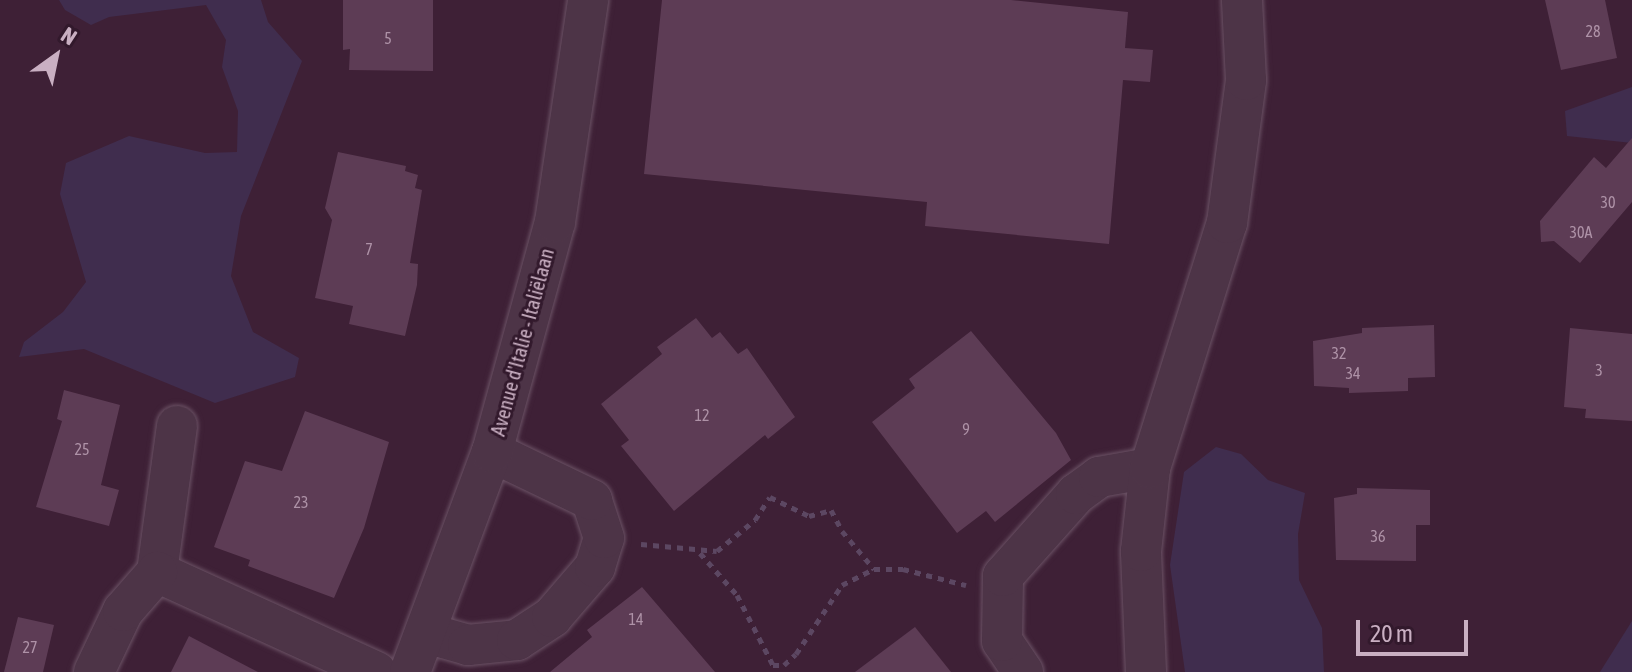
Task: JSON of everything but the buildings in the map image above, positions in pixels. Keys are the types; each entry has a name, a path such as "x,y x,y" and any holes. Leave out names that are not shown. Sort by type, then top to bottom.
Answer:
{"street":[{"name":"Avenue d'Italie - Italiëlaan","path":"410,672 492,452 555,222 588,0"},
{"path":"1146,672 1141,551 1150,468 1227,223 1246,80 1242,0"},
{"path":"94,672 123,611 157,572 177,426"},
{"path":"426,633 468,645 517,640 552,617 595,567 604,538 592,500 492,452"},
{"path":"1023,672 1002,641 1003,576 1076,494 1099,477 1150,468"},
{"path":"157,572 376,672"}],"path":[{"path":"604,538 699,552 717,551 736,538 770,497 809,516 831,510 874,569"},
{"path":"699,552 737,595 773,665 784,665 796,654 842,585 874,569 903,569 1001,594"}],"shaded area":[{"path":"59,0 261,0 268,22 302,61 241,216 231,276 253,332 299,358 295,377 215,403 84,349 19,357 24,342 63,312 86,282 60,194 66,163 129,136 205,153 237,152 238,111 222,67 226,40 206,5 109,17 91,25 65,10"},
{"path":"1632,87 1632,143 1567,136 1565,111"},
{"path":"1216,447 1241,454 1268,480 1305,493 1298,534 1299,580 1322,628 1324,672 1185,672 1170,565 1184,472"},
{"path":"1632,621 1632,672 1600,672"}]}
